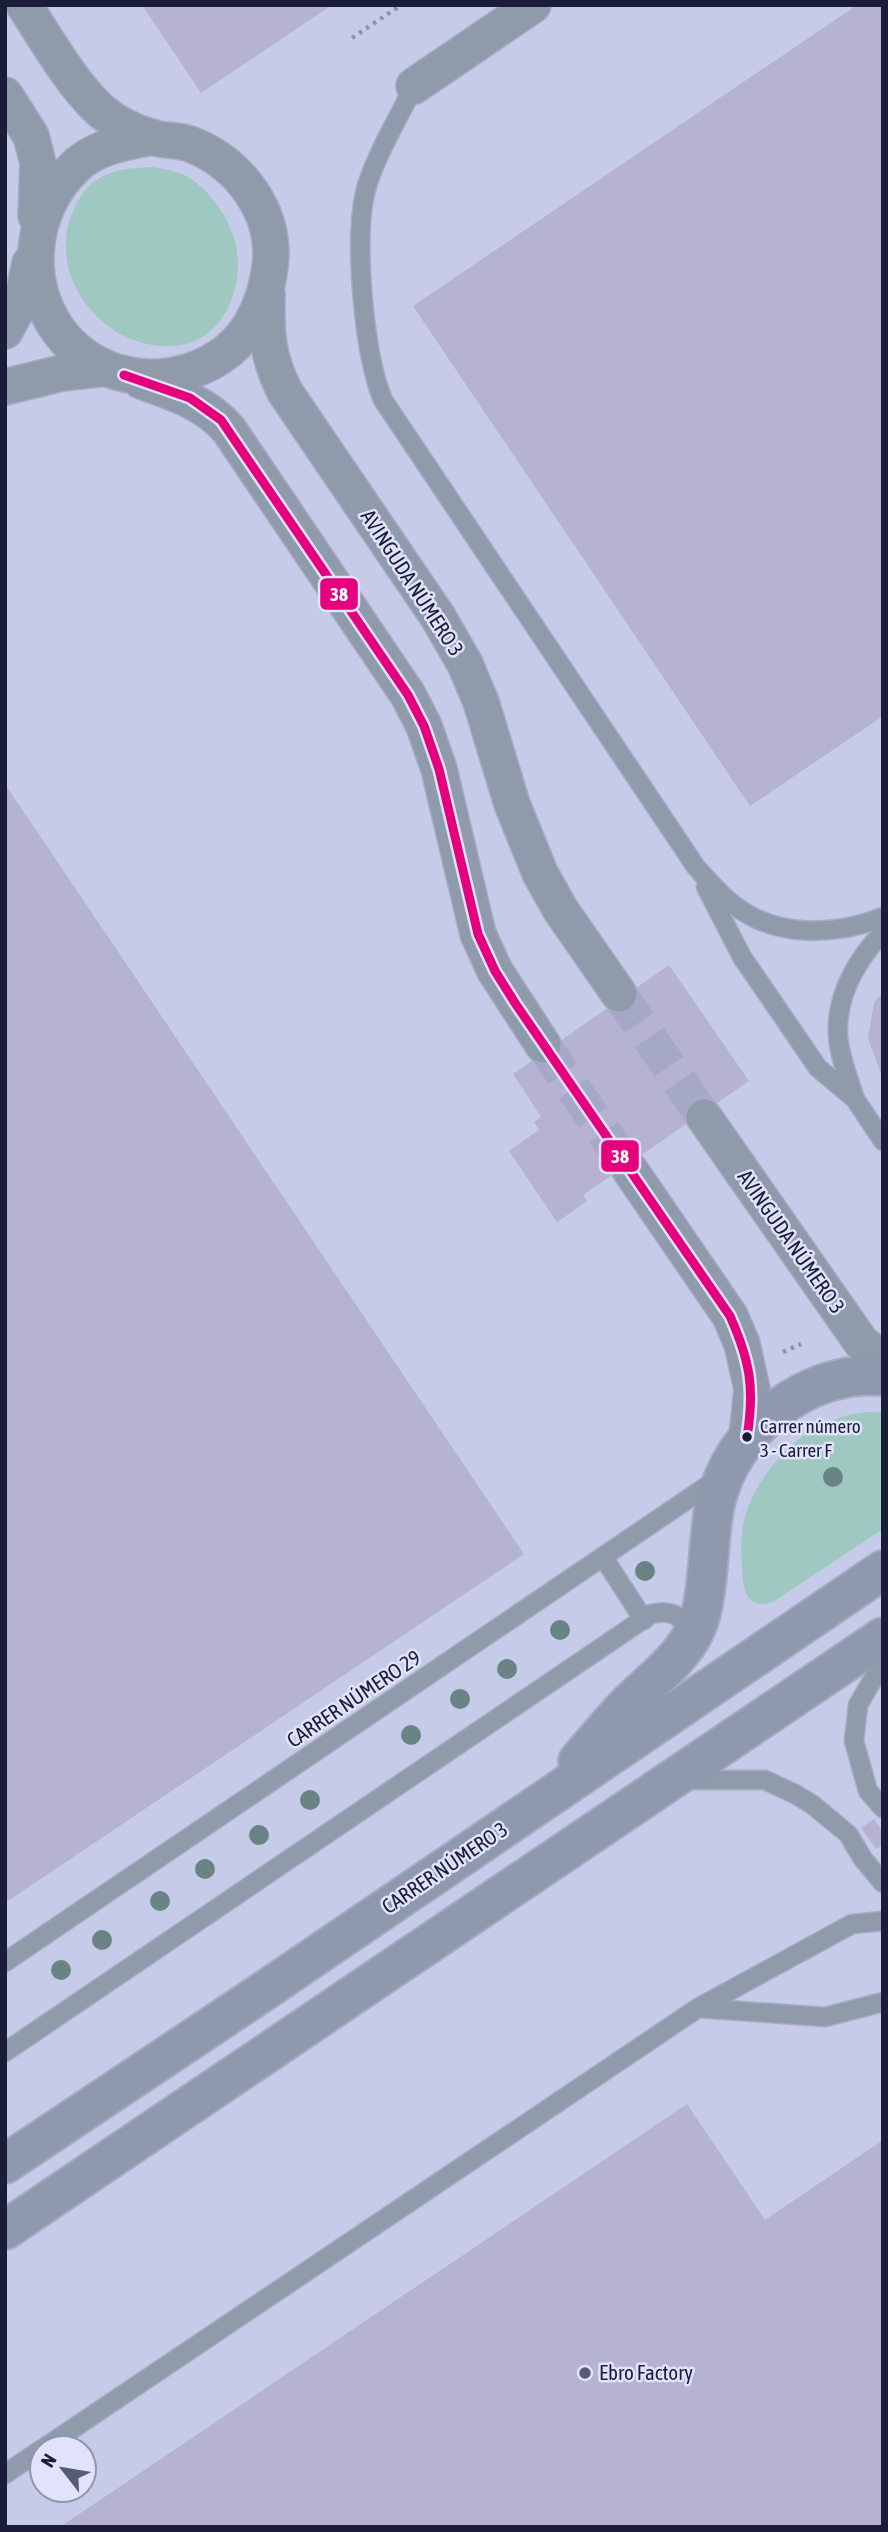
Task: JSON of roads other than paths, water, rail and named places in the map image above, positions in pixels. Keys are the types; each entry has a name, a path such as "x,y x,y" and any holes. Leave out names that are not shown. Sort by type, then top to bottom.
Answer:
{"main road":[{"path":"540,1804 625,1707 686,1647 696,1628 702,1606 716,1502 727,1472 747,1437 776,1408 801,1394 830,1382 862,1374 883,1376"},
{"name":"CARRER NÚMERO 3","path":"5,2164 883,1570"},
{"path":"5,2230 883,1637"}],"street":[{"path":"5,387 62,373 115,372 161,378 197,369 229,350 253,322 268,288 272,252 265,216 247,184 221,159 188,143 152,138 118,123 98,108 68,70 24,5"},
{"path":"414,86 533,5"},
{"path":"5,95 30,136 38,163 34,242 37,293 51,324 71,347 96,365 190,398 221,420 408,695 424,726 439,769 478,934 495,971 543,1045"},
{"path":"5,331 22,300 34,242 52,190 80,162 114,144 152,138"},
{"name":"AVINGUDA NÚMERO 3","path":"268,288 268,351 281,384 438,617 481,702 512,804 540,873 560,909 619,994"},
{"name":"AVINGUDA NÚMERO 3","path":"704,1118 861,1342 883,1361"},
{"path":"630,1170 730,1315 742,1344 752,1389 747,1437"}],"lane":[{"path":"414,86 365,192 361,225 362,261 369,350 375,381 394,419 696,867 742,957 818,1068 855,1099 883,1141"},
{"path":"696,867 735,907 756,919 782,927 805,931 834,930 883,917"},
{"path":"855,1099 838,1037 839,1014 855,967 883,932"},
{"name":"CARRER NÚMERO 29","path":"5,1962 727,1472"},
{"path":"603,1558 644,1619"},
{"path":"5,2052 644,1619 659,1612 680,1617 687,1629 686,1647"},
{"path":"883,1662 858,1704 853,1741 867,1791 883,1808"},
{"path":"671,1780 765,1780 795,1794 848,1834 863,1859 883,1882"},
{"path":"65,2434 698,2008 852,1924 883,1921"},
{"path":"698,2008 825,2017 883,2002"},
{"path":"5,2474 28,2459"}],"tunnel":[{"path":"619,994 704,1117"},
{"path":"543,1045 630,1170"}],"place":[{"name":"Carrer número 3 - Carrer F","path":"747,1437"},
{"name":"Ebro Factory","path":"585,2373"}]}
